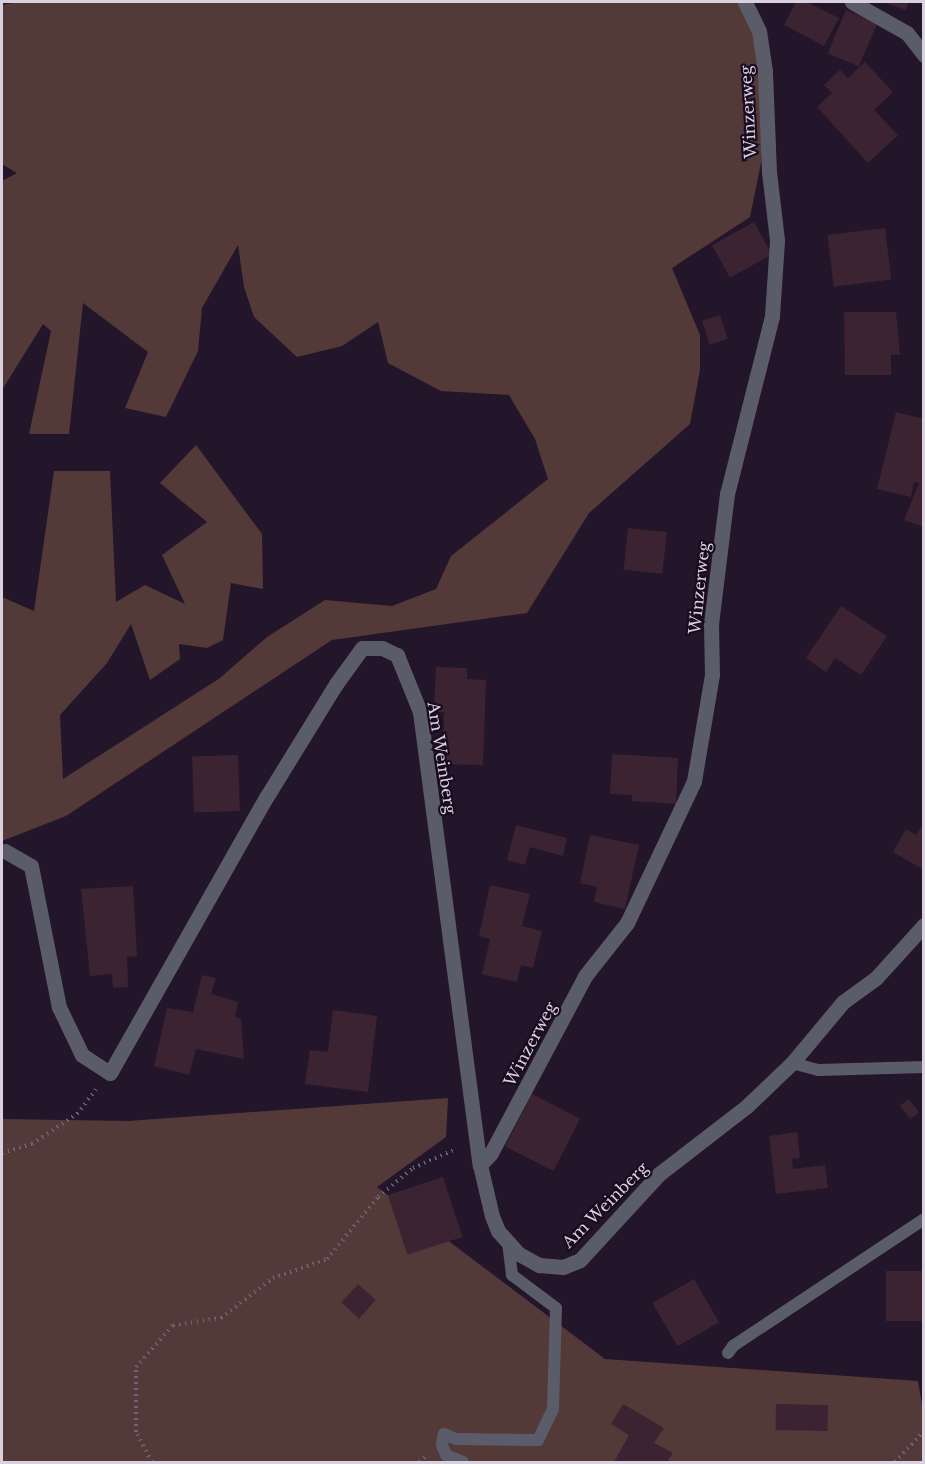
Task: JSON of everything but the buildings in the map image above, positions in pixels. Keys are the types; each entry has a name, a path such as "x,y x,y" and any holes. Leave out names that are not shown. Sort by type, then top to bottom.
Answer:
{"street":[{"name":"Winzerweg","path":"480,1166 492,1153 585,976 627,923 694,781 712,675 711,624 727,494 773,305 777,240 769,172 765,71 759,31 745,2"},
{"path":"852,2 908,33 924,55"},
{"name":"Am Weinberg","path":"110,1072 267,796 336,684 362,648 381,648 397,655 420,712 480,1166 492,1216 508,1243 539,1265 563,1267 580,1260 659,1174 747,1106 792,1064 843,1002 876,978 924,925"},
{"path":"5,851 31,866 59,1008 82,1055 110,1072"}],"lane":[{"path":"792,1064 818,1070 924,1067"},
{"path":"728,1353 733,1346 924,1219"},
{"path":"463,1462 447,1455 442,1444 444,1434 456,1439 538,1440 553,1409 556,1308 512,1275 508,1243"}],"path":[{"path":"2,1154 32,1143 77,1114 110,1072"},
{"path":"152,1462 136,1432 136,1366 173,1325 221,1318 273,1278 327,1259 378,1197 413,1168 476,1140"},
{"path":"895,1462 924,1431"}],"shaded area":[{"path":"18,2 753,2 768,41 761,163 750,217 672,268 700,335 700,370 690,424 589,513 527,613 332,640 66,816 2,841 2,597 34,611 54,471 110,471 116,602 145,585 185,604 162,555 207,522 160,483 196,445 262,534 263,589 231,583 223,640 207,648 179,644 180,659 150,680 131,624 107,663 60,715 63,779 220,678 267,637 325,600 392,606 436,589 451,556 548,479 535,439 509,395 441,391 388,363 378,322 342,346 297,357 254,317 244,287 238,245 202,308 198,351 166,417 125,408 148,352 83,303 69,434 29,434 51,331 43,324 2,390 2,181 17,173 2,164 2,5"},
{"path":"448,1098 446,1137 377,1187 605,1359 918,1381 923,1410 923,1462 2,1462 2,1119 128,1121"}]}
